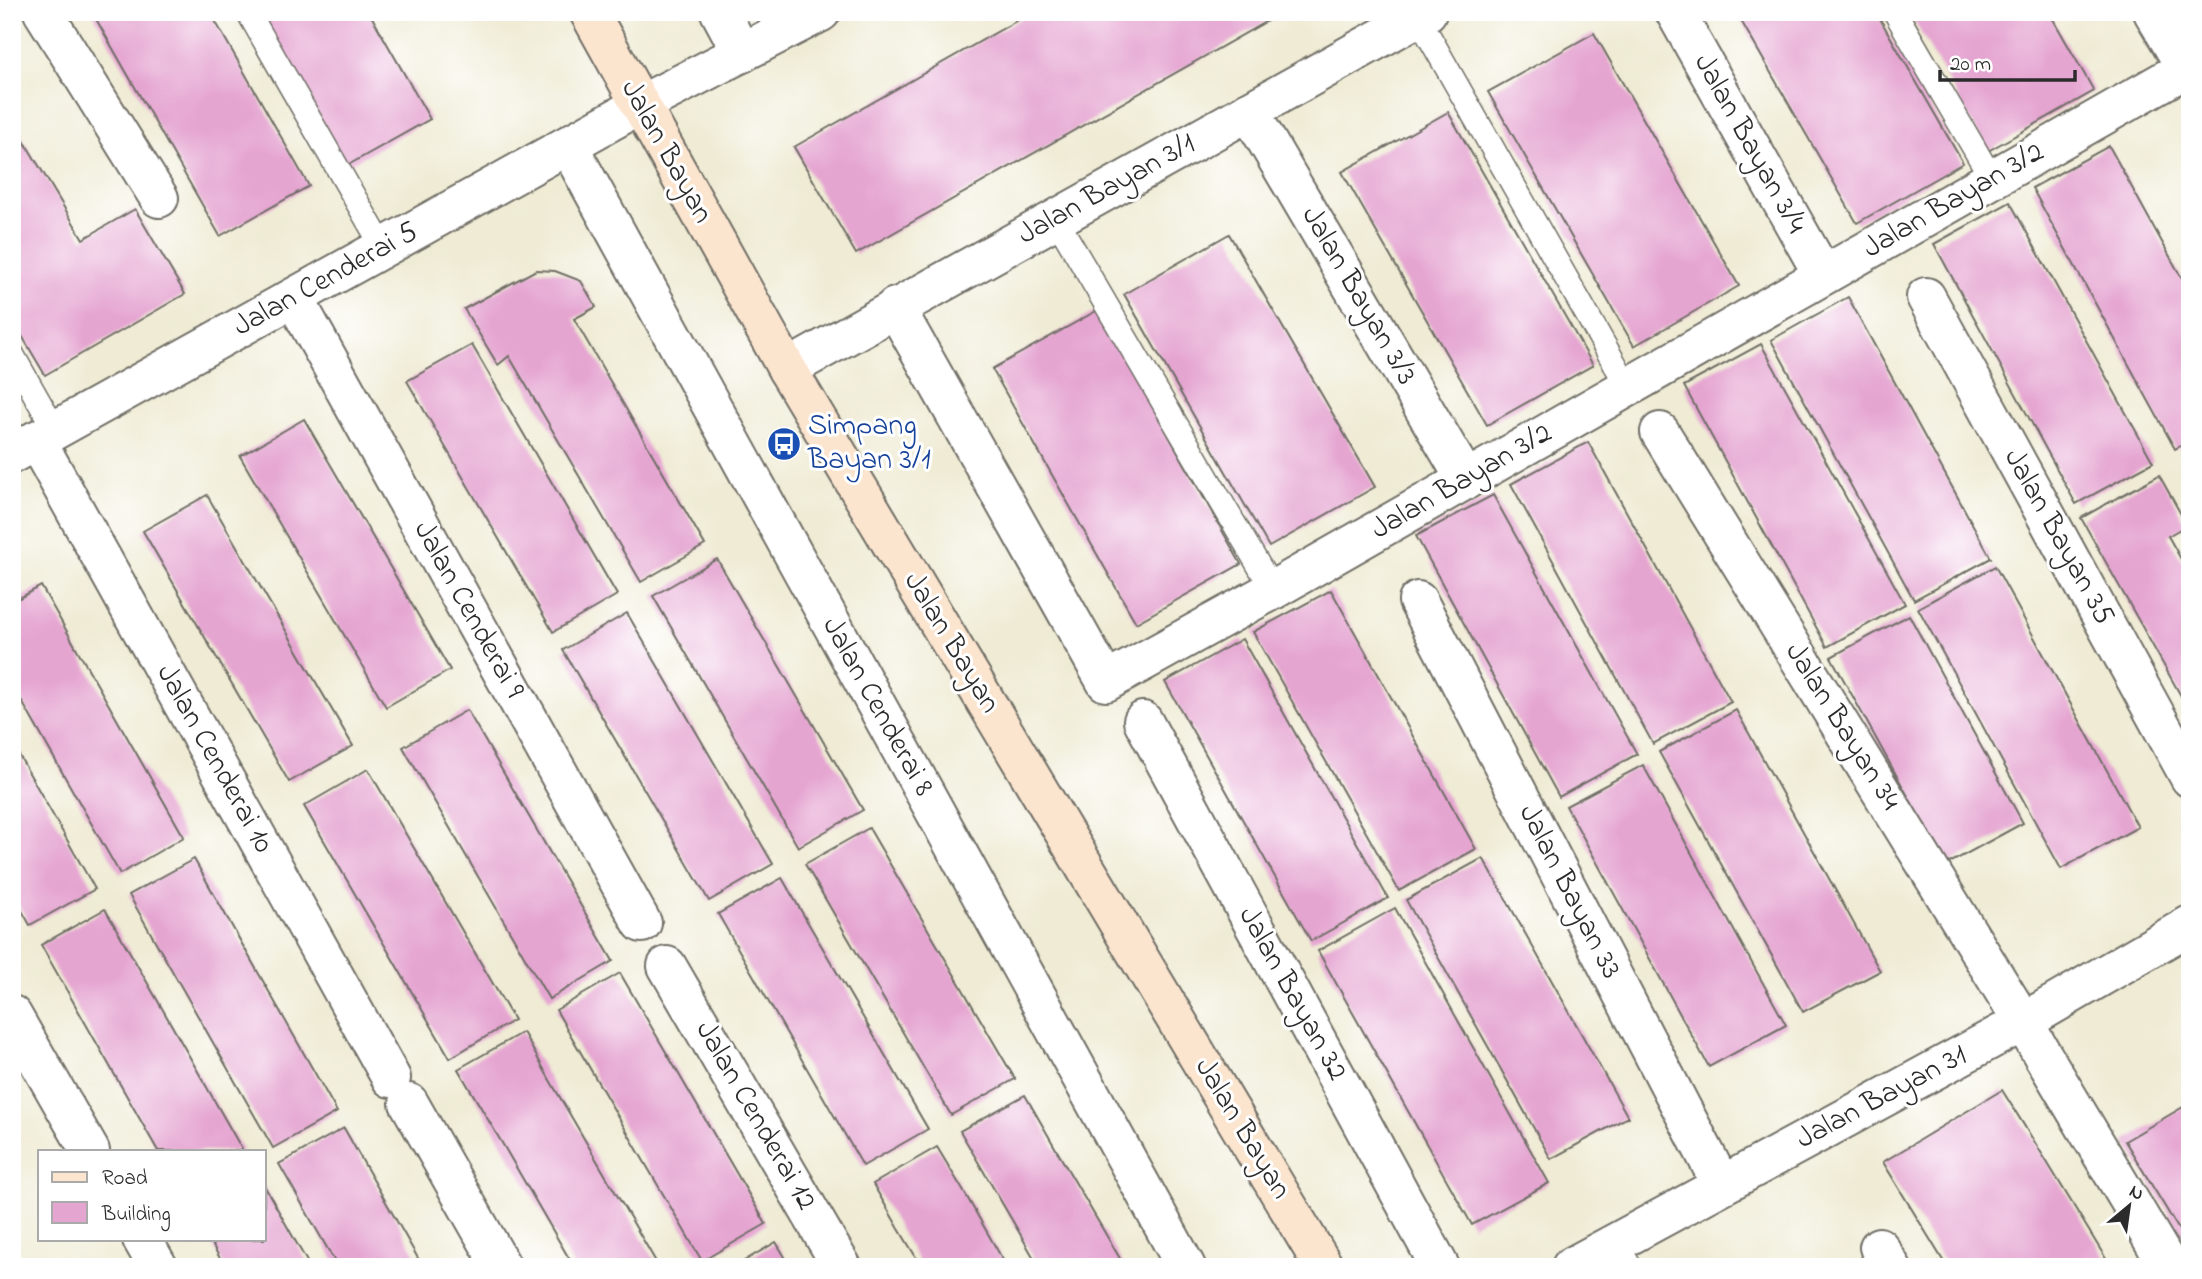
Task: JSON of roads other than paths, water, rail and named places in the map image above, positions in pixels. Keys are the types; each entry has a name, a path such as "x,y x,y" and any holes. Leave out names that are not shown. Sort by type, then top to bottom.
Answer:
{"street":[{"path":"43,12 159,198"},
{"name":"Jalan Bayan","path":"589,12 787,369 1324,1267"},
{"path":"720,12 742,53"},
{"name":"Jalan Cenderai 5","path":"35,441 569,147 640,105 821,12"},
{"name":"Jalan Bayan 3/4","path":"1675,12 1824,275"},
{"path":"2153,12 2188,67"},
{"name":"Jalan Bayan 3/1","path":"787,369 1422,15"},
{"name":"Jalan Bayan 3/2","path":"895,307 1106,682 1273,590 2188,67"},
{"name":"Jalan Bayan 3/3","path":"1249,111 1466,480"},
{"name":"Jalan Cenderai 8","path":"569,147 1186,1267"},
{"name":"Jalan Bayan 35","path":"1926,297 2190,778"},
{"name":"Jalan Cenderai 9","path":"294,298 642,923"},
{"name":"Jalan Bayan 34","path":"1660,432 2023,1022 2169,1267"},
{"name":"Jalan Cenderai 10","path":"35,441 400,1091 502,1267"},
{"name":"Jalan Bayan 33","path":"1418,601 1721,1184"},
{"name":"Jalan Bayan 32","path":"1143,721 1440,1267"},
{"name":"Jalan Bayan 31","path":"1571,1267 1623,1254 1721,1184 2023,1022 2190,925"},
{"name":"Jalan Cenderai 12","path":"667,965 842,1267"},
{"path":"12,1016 89,1150"},
{"path":"143,1240 158,1267"}],"lane":[{"path":"248,12 384,249"},
{"path":"1895,12 1992,179"},
{"path":"1422,15 1628,387"},
{"path":"1056,219 1273,590"},
{"path":"12,354 35,441"}],"place":[{"name":"Simpang Bayan 3/1","path":"784,444"}]}
